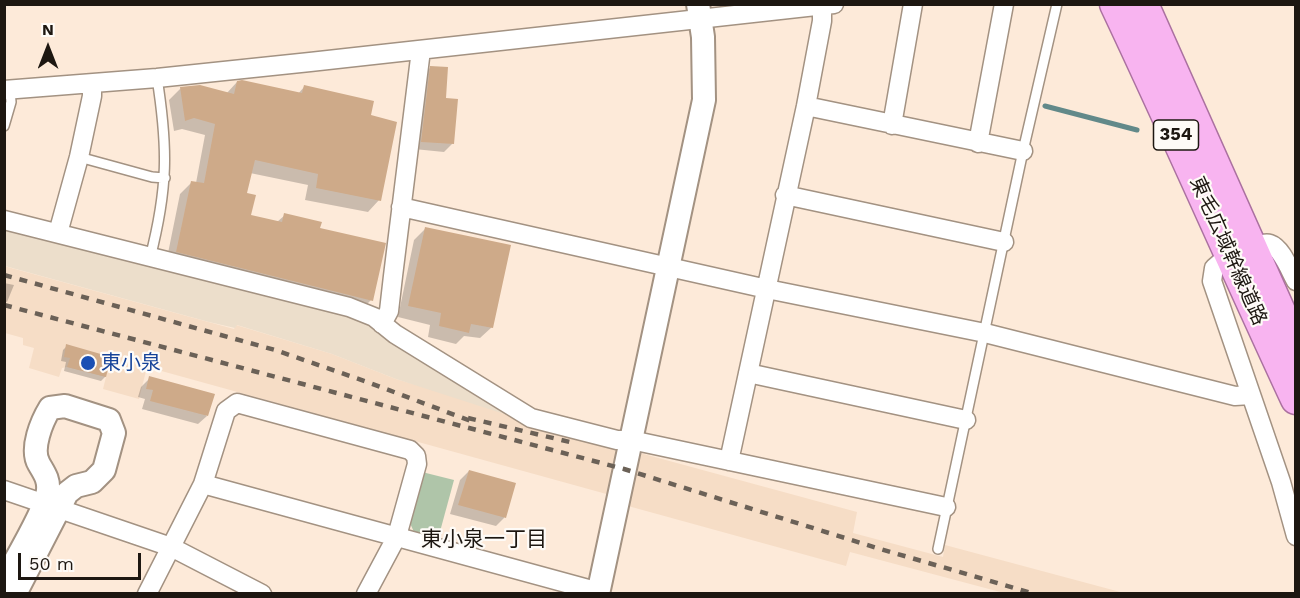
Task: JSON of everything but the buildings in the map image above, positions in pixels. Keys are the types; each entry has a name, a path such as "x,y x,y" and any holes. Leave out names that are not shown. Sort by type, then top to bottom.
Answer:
{"highway":[{"name":"東毛広域幹線道路","path":"1115,4 1167,113 1239,251 1296,347"},
{"name":"東毛広域幹線道路","path":"1143,4 1296,399"}],"street":[{"path":"892,125 913,4"},
{"path":"978,143 1004,4"},
{"path":"7,90 157,78 421,50 700,12 818,6 822,21 806,106 729,461"},
{"path":"203,484 598,593 704,100 700,12"},
{"path":"382,324 389,311 421,50"},
{"path":"58,233 79,158 92,96 92,84"},
{"path":"806,106 1023,152"},
{"path":"785,195 1004,242"},
{"path":"401,207 767,289 985,333 1235,396 1251,395"},
{"path":"4,220 150,258 332,301 365,313 531,418 616,440 631,440 946,507"},
{"path":"1296,281 1280,252 1274,246 1263,244 1239,251 1214,268 1212,281 1281,482 1296,536"},
{"path":"748,373 966,420"},
{"path":"147,594 203,484 226,411 237,403 410,450 416,456 417,464 397,536 366,594"},
{"path":"4,490 171,547 262,594"},
{"path":"4,581 51,507"},
{"path":"15,594 51,507"}],"lane":[{"path":"938,549 1057,4"},
{"path":"150,258 160,217 165,178 164,129 157,78"},
{"path":"4,126 11,102 7,90"},
{"path":"79,158 152,177 165,178"}],"shaded area":[{"path":"4,226 360,318 529,422 396,379 332,354 237,325 235,328 209,322 5,266"},
{"path":"4,266 234,329 236,325 332,354 396,379 612,443 619,451 610,495 147,367 139,399 103,389 106,377 67,367 62,368 59,377 29,368 34,348 23,345 23,338 5,333"},
{"path":"640,453 857,512 853,533 943,557 945,545 1124,593 1004,593 850,552 846,566 628,506"}],"green space":[{"path":"422,472 454,480 438,539 414,532 409,521"}],"waterway":[{"path":"1045,106 1137,130"}],"railway":[{"path":"4,275 275,350 476,423"},
{"path":"4,305 624,469 877,548 1035,594"},
{"path":"468,418 570,442"}],"place":[{"name":"東小泉","path":"88,363"}],"district":[{"name":"東小泉一丁目","path":"484,540"}]}
